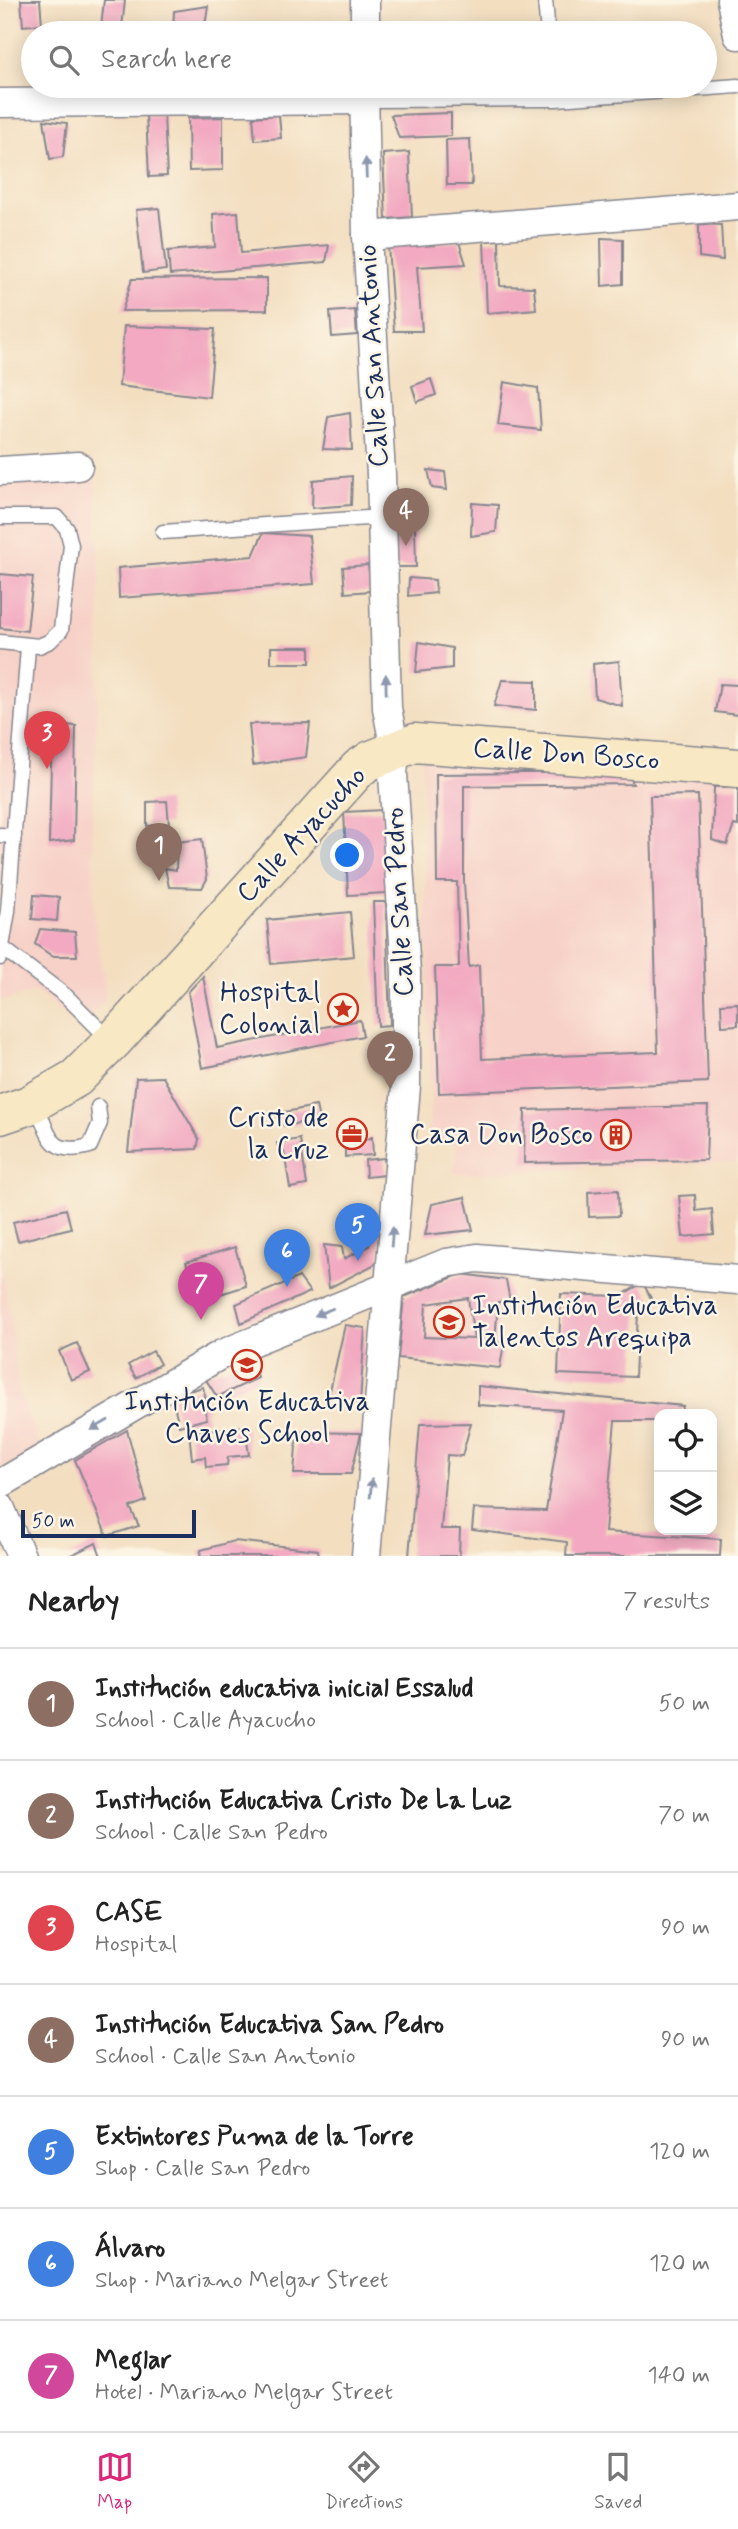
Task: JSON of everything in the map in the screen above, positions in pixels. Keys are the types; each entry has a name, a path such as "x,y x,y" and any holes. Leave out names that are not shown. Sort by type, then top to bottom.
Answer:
{"street":[{"path":"365,0 365,21"},
{"path":"730,0 738,35"},
{"path":"0,103 182,98"},
{"name":"Calle San Antonio","path":"364,98 367,236 382,517 387,708 395,751"},
{"path":"367,236 738,206"},
{"path":"0,471 78,466"},
{"name":"Calle Don Bosco","path":"395,751 415,743 738,768"},
{"name":"Calle Ayacucho","path":"0,1115 18,1097 76,1078 107,1034 359,768 371,760 395,751"},
{"name":"Calle San Pedro","path":"366,1556 405,1086 406,972 393,774 395,751"},
{"path":"0,1484 222,1354 446,1263 477,1258 738,1280"},
{"path":"0,1507 21,1556"}],"lane":[{"path":"545,0 547,21"},
{"path":"717,87 738,86"},
{"path":"0,517 57,517 67,529 71,545 61,630 50,641 39,646 28,647 0,642"},
{"path":"163,532 382,517"},
{"path":"28,647 7,835 1,950 66,996 107,1034"},
{"path":"18,1097 51,1139 60,1147 73,1150 90,1146 100,1123 98,1107"}],"shaded area":[{"path":"95,471 100,577 92,831 94,918 106,997 82,1028 35,991 0,1002 0,485"},
{"path":"422,757 738,775 738,1162 454,1174 457,1144 428,1141 431,1101"},
{"path":"0,1260 10,1316 18,1388 41,1447 0,1469"},
{"name":"Institución Educativa Talentos Arequipa","path":"461,1274 506,1280 510,1301 498,1303 495,1342 504,1343 500,1368 398,1358 404,1297"}],"building":[{"path":"21,0 40,0 42,21 23,21"},
{"path":"104,0 125,0 123,21 102,21"},
{"path":"208,6 206,21 174,21 174,11"},
{"path":"451,113 451,136 399,138 391,115"},
{"path":"164,114 167,176 149,177 146,115"},
{"path":"279,115 281,138 255,140 253,117"},
{"path":"223,117 223,170 189,171 188,118"},
{"path":"44,120 67,123 63,157 50,159"},
{"path":"470,139 472,185 447,185 446,140"},
{"path":"409,152 412,217 386,219 383,154"},
{"path":"159,208 166,270 143,273 136,210"},
{"path":"238,212 241,253 329,245 326,262 170,275 168,251 215,247 213,214"},
{"path":"699,224 721,225 723,260 699,257"},
{"path":"601,238 623,239 623,284 602,286"},
{"path":"499,240 500,286 534,287 536,309 487,313 484,241"},
{"path":"459,242 466,264 417,267 422,331 394,331 388,245"},
{"path":"267,278 267,310 122,311 132,279"},
{"path":"355,310 357,335 332,337 330,312"},
{"path":"124,326 215,329 209,397 119,386"},
{"path":"431,379 436,395 417,402 412,386"},
{"path":"504,382 538,388 541,430 498,425"},
{"path":"350,413 352,450 323,449 328,417"},
{"path":"428,470 445,472 447,490 432,488"},
{"path":"352,476 351,505 312,508 313,480"},
{"path":"472,503 498,505 496,532 471,536"},
{"path":"395,525 415,525 416,567 396,567"},
{"path":"263,533 309,536 314,584 119,598 118,568 253,556"},
{"path":"368,565 371,591 345,593 343,567"},
{"path":"0,574 33,577 27,631 0,628"},
{"path":"409,578 435,580 436,593 408,596"},
{"path":"419,642 452,648 452,668 416,672"},
{"path":"271,647 310,647 310,663 271,663"},
{"path":"619,661 622,706 595,698 593,664"},
{"path":"502,680 536,681 536,710 494,706"},
{"path":"720,684 738,685 738,715 715,712"},
{"path":"310,723 306,757 253,765 249,724"},
{"path":"52,724 76,726 74,840 49,843"},
{"path":"629,772 633,784 464,786 464,882 469,967 479,965 482,1059 658,1052 650,796 698,795 708,1082 439,1093 435,967 459,967 457,882 437,882 436,774"},
{"path":"714,787 738,787 738,826 734,825 727,845 712,840"},
{"path":"167,801 169,824 147,826 147,802"},
{"path":"383,810 387,893 348,895 344,812"},
{"path":"202,839 207,879 202,888 169,887 165,868 176,870 177,842"},
{"path":"34,895 59,897 57,921 32,919"},
{"path":"373,902 386,902 390,1025 378,1026"},
{"path":"350,912 354,956 271,964 267,920"},
{"path":"40,929 75,932 77,956 52,956 35,944"},
{"path":"203,976 217,1048 360,1020 363,1036 202,1068 188,992"},
{"path":"738,1003 738,1025 722,1026 721,1004"},
{"path":"163,1077 199,1139 197,1149 128,1152 136,1078"},
{"path":"316,1106 319,1119 284,1126 275,1114"},
{"name":"Casa Don Bosco","path":"708,1106 706,1160 524,1163 525,1110"},
{"path":"372,1137 373,1155 345,1157 345,1148"},
{"path":"300,1139 307,1185 290,1188 284,1152 279,1153 277,1143"},
{"path":"384,1158 386,1175 366,1177 365,1160"},
{"path":"618,1190 619,1216 589,1217 588,1192"},
{"path":"695,1195 696,1211 712,1209 714,1234 683,1237 679,1196"},
{"path":"465,1197 473,1230 425,1235 432,1204"},
{"path":"66,1209 71,1228 18,1241 13,1222"},
{"path":"374,1228 382,1228 379,1262 329,1288 324,1245 342,1247 344,1259 369,1246"},
{"path":"235,1247 246,1286 198,1301 186,1262"},
{"name":"Institución Educativa Talentos Arequipa","path":"461,1274 506,1280 510,1301 498,1302 495,1342 504,1343 500,1368 398,1358 404,1297","holes":["468,1298 474,1339 424,1337 426,1304"]},
{"path":"299,1277 310,1292 241,1323 236,1304"},
{"path":"643,1283 654,1304 638,1312 635,1377 558,1374 561,1294 620,1296"},
{"path":"345,1325 365,1328 360,1403 327,1404"},
{"path":"77,1343 90,1372 71,1380 59,1351"},
{"path":"153,1351 160,1364 136,1378 128,1365"},
{"path":"253,1358 258,1378 217,1397 203,1375"},
{"path":"478,1386 683,1406 682,1409 654,1409 654,1421 615,1421 605,1532 721,1539 720,1556 566,1556 567,1542 472,1530 474,1509 546,1511 562,1410 478,1405"},
{"path":"203,1387 208,1408 205,1411 207,1419 179,1426 172,1396"},
{"path":"471,1423 462,1456 447,1455 441,1529 460,1529 459,1556 409,1556 420,1424"},
{"path":"245,1426 249,1455 228,1457 227,1465 206,1467 205,1457 192,1459 189,1432"},
{"path":"127,1430 146,1501 130,1507 139,1526 107,1536 75,1460"},
{"path":"297,1432 361,1433 351,1474 294,1474"},
{"path":"234,1541 318,1550 319,1556 200,1556 201,1550"},
{"path":"96,1543 101,1556 69,1556"}],"place":[{"name":"Institución Educativa San Pedro","path":"406,546"},
{"name":"CASE","path":"47,769"},
{"name":"Institución educativa inicial Essalud","path":"159,881"},
{"name":"Hospital Colonial","path":"343,1009"},
{"name":"Institución Educativa Cristo De La Luz","path":"390,1089"},
{"name":"Cristo de la Cruz","path":"352,1134"},
{"name":"Casa Don Bosco","path":"616,1135"},
{"name":"Extintores Puma de la Torre","path":"358,1261"},
{"name":"Álvaro","path":"287,1287"},
{"name":"Meglar","path":"201,1320"},
{"name":"Institución Educativa Talentos Arequipa","path":"449,1322"},
{"name":"Institución Educativa Chaves School","path":"247,1365"}]}
